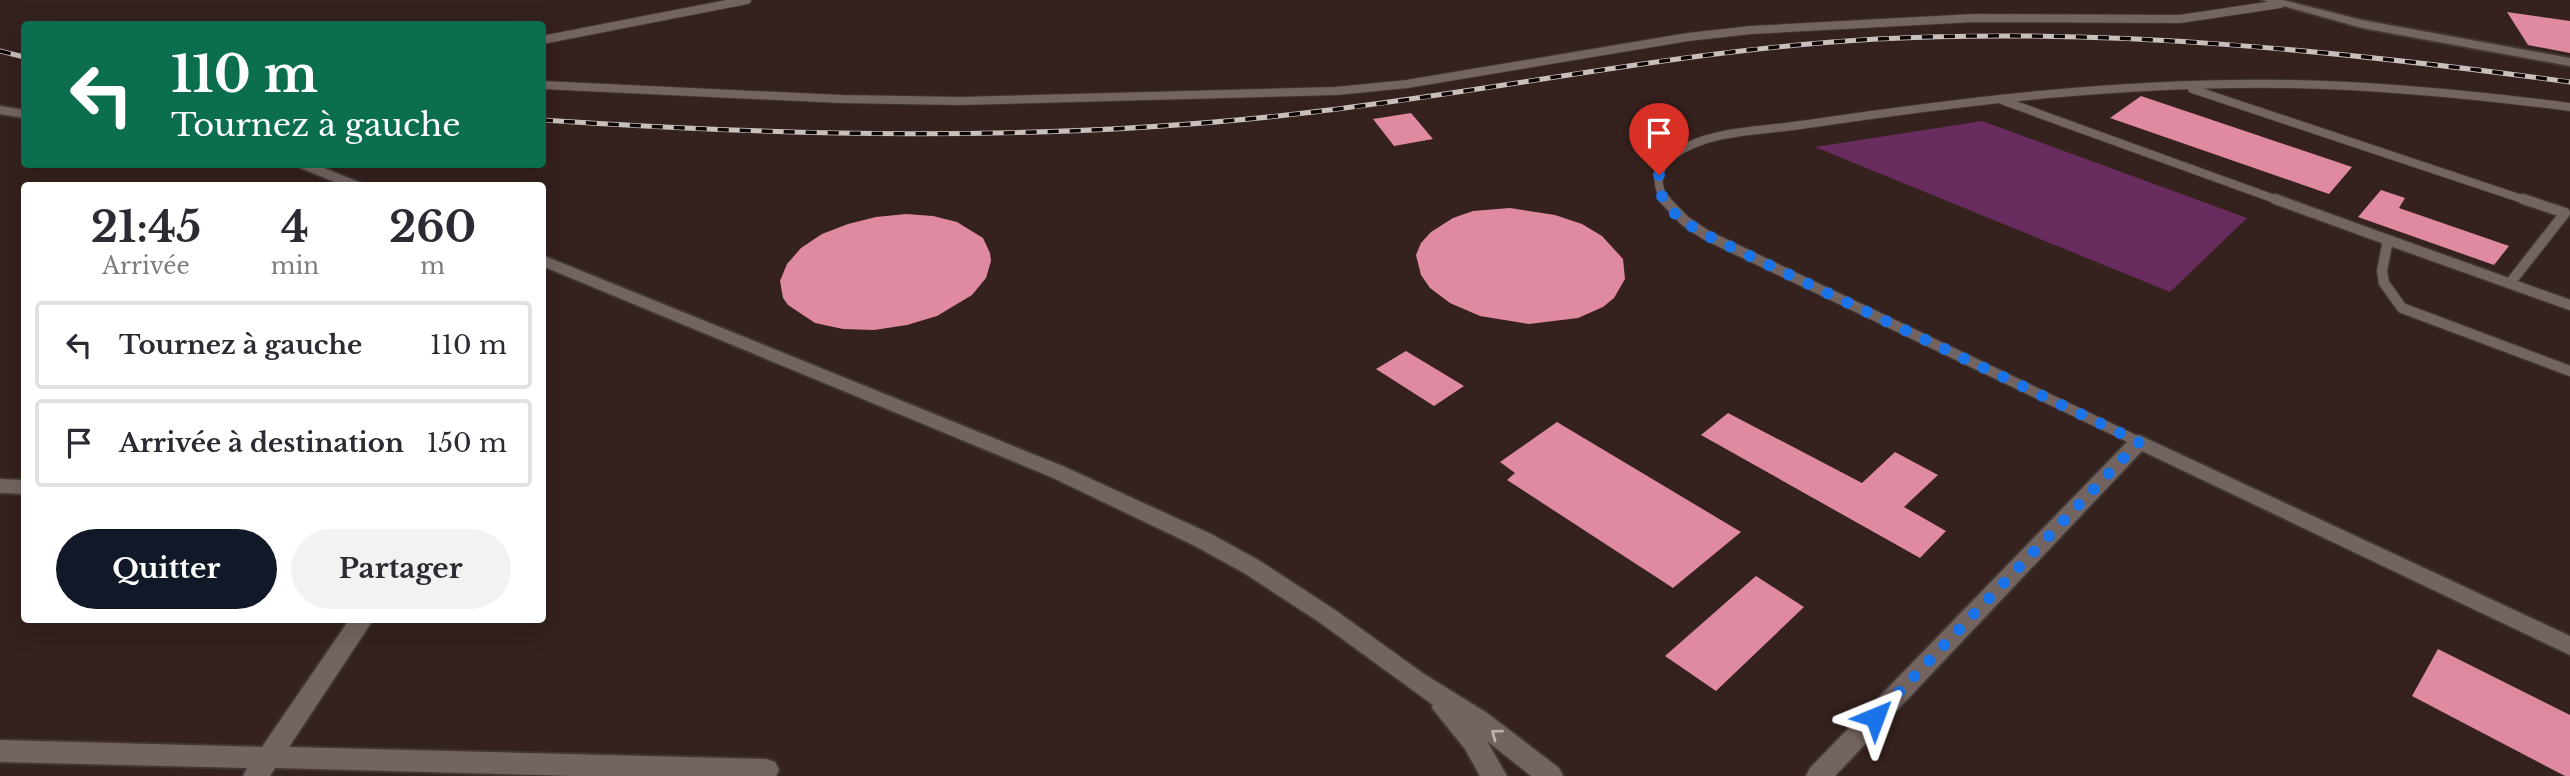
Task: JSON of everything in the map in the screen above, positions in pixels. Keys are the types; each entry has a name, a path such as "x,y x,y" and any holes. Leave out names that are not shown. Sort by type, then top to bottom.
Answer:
{"street":[{"path":"2274,2 2362,24 2570,62"},
{"path":"0,110 21,114"},
{"path":"309,168 350,182"},
{"path":"546,262 1058,472 1164,520 1275,582 1415,681 1478,720 1550,776"},
{"path":"1819,776 2139,442 2570,646"},
{"path":"0,486 21,487"},
{"path":"263,767 359,623"},
{"path":"1415,681 1467,733 1494,776"},
{"path":"0,751 263,767 766,770"}],"lane":[{"path":"546,39 747,0"},
{"path":"546,85 841,99 960,101 1336,91 1407,84 1688,37 1759,29 1974,18 2180,19 2218,15 2274,2"},
{"path":"2139,442 1726,246 1677,216 1665,203 1660,188 1661,168 1670,158 1704,143 1881,114 2001,100 2182,86 2268,84 2392,88 2570,107"},
{"path":"2182,86 2565,213 2510,283"},
{"path":"2001,100 2570,305"},
{"path":"2388,240 2382,271 2384,283 2402,308 2570,372"}],"shaded area":[{"path":"0,0 2570,0 2570,776 0,776"},
{"path":"1982,121 2247,218 2170,292 1815,147"}],"building":[{"path":"2507,12 2570,21 2570,53 2528,45"},
{"path":"2141,96 2352,167 2329,194 2110,118"},
{"path":"1411,113 1433,139 1394,146 1373,119"},
{"path":"2381,190 2405,198 2399,208 2509,246 2494,265 2358,217"},
{"path":"1510,208 1555,215 1582,224 1602,236 1623,259 1625,279 1614,298 1603,307 1578,318 1529,324 1480,316 1450,303 1430,288 1421,275 1416,255 1421,243 1431,232 1453,218 1473,211"},
{"path":"906,214 933,216 957,222 983,238 991,261 986,278 972,295 937,316 907,325 874,330 843,329 815,323 788,305 783,298 780,281 787,264 801,248 822,234 848,224 876,217"},
{"path":"1406,351 1464,386 1434,406 1376,369"},
{"path":"1728,413 1862,483 1895,452 1938,475 1904,507 1946,531 1920,558 1701,435"},
{"path":"1557,422 1741,532 1673,588 1507,480 1515,473 1500,462"},
{"path":"1756,576 1804,607 1716,691 1665,656"},
{"path":"2438,649 2570,715 2570,776 2565,776 2412,696"}],"railway":[{"path":"546,120 818,133 1095,130 1278,116 1353,107 1726,53 1877,39 1964,36 2051,36 2224,44 2570,82"},
{"path":"0,51 21,56"}],"route":[{"path":"1659,175 1660,188 1669,209 1706,235 2139,442 1875,717"}]}
